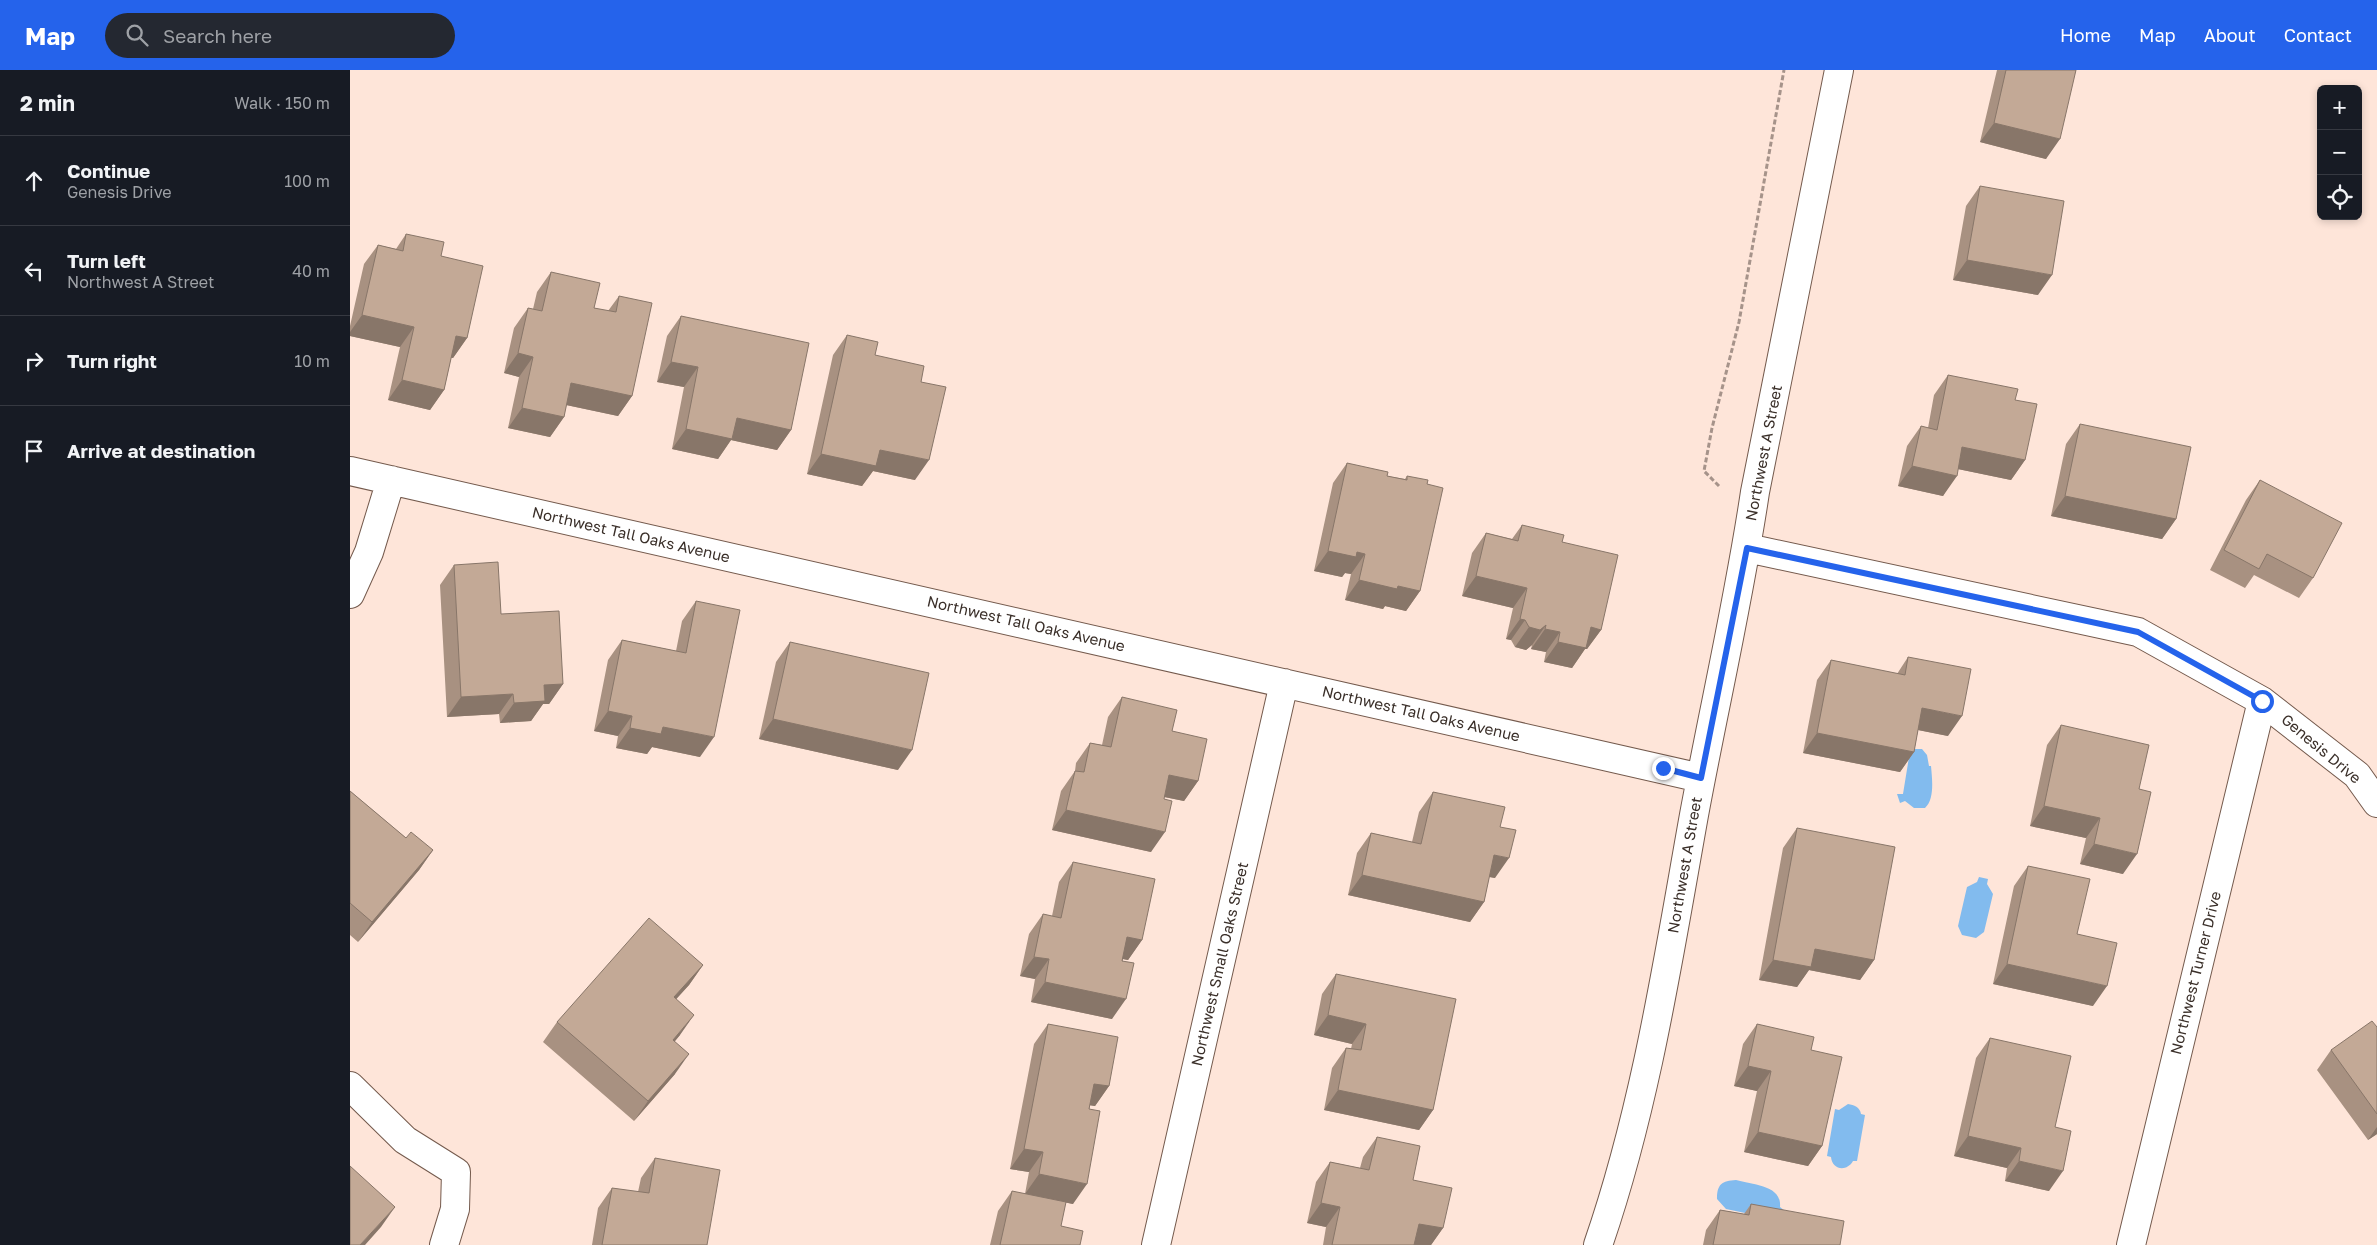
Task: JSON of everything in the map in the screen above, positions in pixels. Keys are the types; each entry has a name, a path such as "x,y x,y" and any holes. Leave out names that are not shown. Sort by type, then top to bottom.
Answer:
{"street":[{"name":"Northwest A Street","path":"1598,1245 1648,1066 1701,778 1747,548 1755,492 1839,70"},
{"name":"Northwest Tall Oaks Avenue","path":"350,471 1701,778"},
{"path":"350,594 369,552 391,480"},
{"name":"Genesis Drive","path":"1747,548 2138,632 2262,701 2357,775 2377,803"},
{"name":"Northwest Small Oaks Street","path":"1156,1245 1284,683"},
{"name":"Northwest Turner Drive","path":"2131,1245 2262,701"},
{"path":"350,1086 405,1140 456,1172 455,1209 444,1245"}],"path":[{"path":"1719,486 1704,472 1712,428 1739,322 1784,70"}],"water":[{"path":"1922,749 1927,755 1929,766 1931,766 1932,794 1925,808 1914,808 1905,801 1900,803 1897,794 1903,794 1910,751"},
{"path":"1979,877 1988,879 1987,884 1993,894 1984,932 1976,938 1962,935 1958,926 1967,887 1977,882"},
{"path":"1848,1104 1856,1107 1861,1114 1865,1115 1857,1161 1853,1161 1847,1167 1840,1168 1834,1165 1831,1157 1827,1156 1835,1109 1839,1110"},
{"path":"1736,1180 1771,1190 1776,1194 1780,1207 1785,1211 1769,1218 1726,1209 1717,1199 1719,1187 1724,1182"}],"building":[{"path":"2006,70 2076,70 2060,139 1994,123"},
{"path":"1980,186 2064,201 2052,275 1967,260"},
{"path":"406,234 444,242 441,256 483,266 467,338 456,336 444,390 402,380 414,327 362,315 378,245 403,251"},
{"path":"551,272 600,283 594,308 616,312 619,296 652,303 632,396 571,383 564,417 522,408 533,357 518,353 528,308 542,311"},
{"path":"681,316 809,343 791,430 737,418 732,439 686,429 698,367 671,362"},
{"path":"847,335 878,342 875,355 924,366 921,382 946,387 929,460 880,450 876,466 821,454"},
{"path":"1948,375 2018,389 2015,400 2037,404 2025,460 1962,447 1957,476 1912,466 1921,426 1937,430"},
{"path":"2080,424 2191,447 2176,519 2065,496"},
{"path":"1347,463 1388,472 1387,476 1407,480 1407,476 1428,480 1427,484 1443,488 1420,591 1398,586 1397,589 1359,580 1365,554 1357,552 1356,557 1328,551"},
{"path":"2260,480 2342,523 2313,578 2267,554 2259,569 2224,550"},
{"path":"1522,525 1564,535 1562,542 1618,555 1601,630 1591,627 1586,648 1558,642 1560,632 1545,629 1546,625 1540,630 1529,627 1525,620 1520,619 1527,588 1476,576 1486,533 1518,541"},
{"path":"498,562 501,614 559,611 563,684 544,685 545,701 514,703 513,694 461,697 454,565"},
{"path":"696,601 740,610 714,737 663,727 661,734 630,728 632,716 608,711 622,640 686,653"},
{"path":"790,642 929,673 912,750 773,719"},
{"path":"1908,657 1971,669 1962,716 1922,708 1914,752 1817,733 1831,660 1905,675"},
{"path":"1122,697 1177,710 1172,731 1207,739 1198,781 1169,775 1164,799 1172,801 1165,832 1066,810 1075,771 1084,772 1090,743 1111,747"},
{"path":"2061,725 2149,745 2139,789 2151,792 2137,854 2094,844 2100,818 2044,806"},
{"path":"350,791 406,838 411,832 433,850 372,922 350,903"},
{"path":"1433,792 1505,807 1500,827 1516,830 1509,858 1494,855 1484,902 1362,875 1371,833 1421,844"},
{"path":"1797,828 1895,847 1874,960 1815,949 1811,967 1773,960"},
{"path":"1073,862 1155,879 1142,940 1127,937 1122,961 1134,963 1126,999 1045,982 1049,959 1034,957 1043,914 1061,918"},
{"path":"2028,866 2090,879 2077,934 2117,943 2107,986 2007,964"},
{"path":"649,918 703,965 674,997 694,1015 673,1040 689,1054 648,1101 557,1022"},
{"path":"1336,974 1456,999 1433,1110 1338,1090 1346,1048 1361,1050 1366,1024 1328,1015"},
{"path":"2372,1021 2377,1027 2377,1114 2331,1050"},
{"path":"1048,1024 1118,1037 1109,1086 1094,1084 1089,1109 1100,1111 1087,1184 1039,1174 1043,1152 1024,1149"},
{"path":"1757,1024 1814,1037 1811,1050 1842,1057 1822,1146 1758,1132 1771,1071 1748,1066"},
{"path":"1990,1038 2071,1056 2055,1127 2071,1131 2063,1171 2019,1161 2021,1148 1968,1136"},
{"path":"1377,1137 1420,1146 1413,1180 1452,1188 1443,1228 1419,1224 1414,1245 1332,1245 1340,1207 1321,1203 1330,1162 1369,1170"},
{"path":"655,1158 720,1170 707,1245 602,1245 612,1188 649,1193"},
{"path":"350,1166 395,1207 360,1245 350,1245"},
{"path":"1012,1191 1066,1202 1061,1226 1083,1231 1080,1245 1000,1245"},
{"path":"1751,1204 1844,1221 1840,1245 1713,1245 1720,1210 1749,1215"}],"route":[{"path":"1663,768 1701,778 1747,548 2138,632 2262,701"}]}
